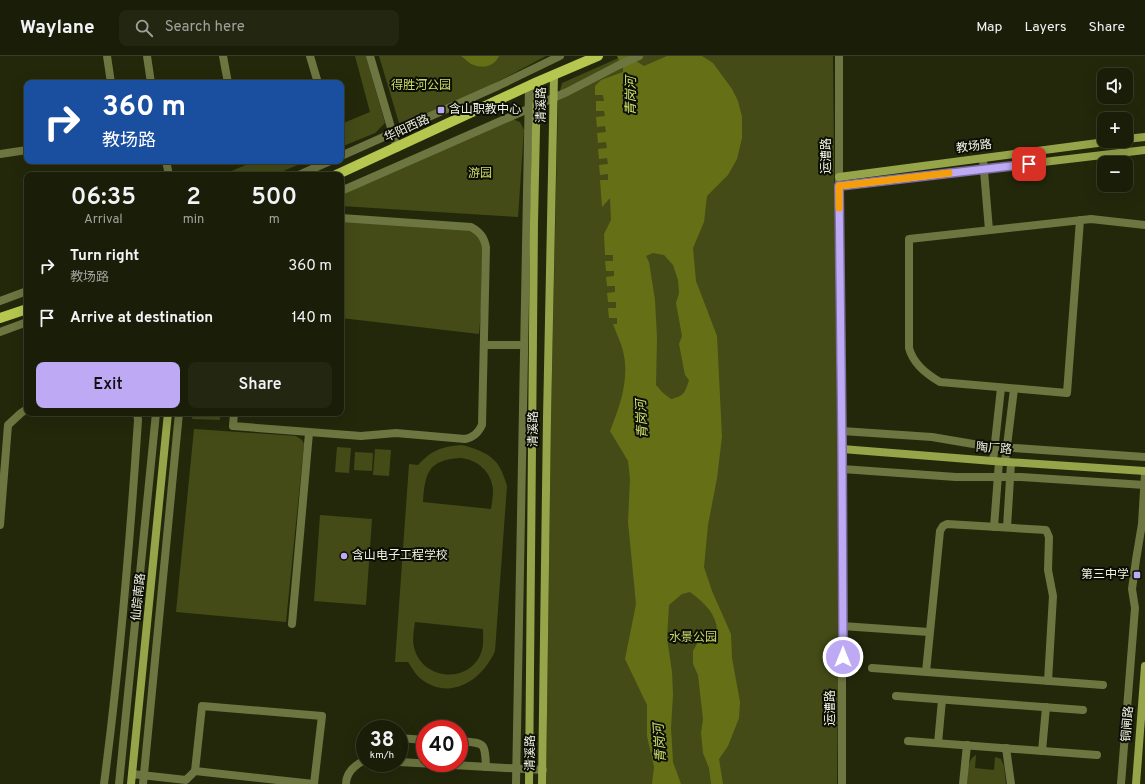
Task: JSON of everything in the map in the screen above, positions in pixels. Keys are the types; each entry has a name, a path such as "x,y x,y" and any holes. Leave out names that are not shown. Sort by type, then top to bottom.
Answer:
{"main road":[{"name":"华阳西路","path":"343,172 533,84 598,56"},
{"name":"清溪路","path":"542,784 548,338 554,75"},
{"name":"清溪路","path":"529,784 536,106 533,84"},
{"path":"1133,138 1145,137"},
{"name":"教场路","path":"839,176 1097,143"},
{"name":"教场路","path":"839,186 1145,150"},
{"path":"0,318 24,310"},
{"path":"533,337 548,338"},
{"name":"仙踪南路","path":"131,784 152,588 168,416"},
{"name":"陶厂路","path":"842,449 1145,473"},
{"path":"531,562 545,563"},
{"name":"铜闸路","path":"1136,784 1145,666"}],"street":[{"path":"107,56 111,80"},
{"path":"147,56 151,80"},
{"path":"223,56 227,80"},
{"path":"310,56 317,80"},
{"path":"370,56 396,148"},
{"path":"344,155 498,86 560,56"},
{"path":"344,189 554,98 639,56"},
{"name":"运漕路","path":"839,56 842,431 842,784"},
{"path":"516,784 528,109 533,84"},
{"path":"0,154 24,150"},
{"path":"983,158 989,230"},
{"path":"306,172 323,164"},
{"path":"234,416 233,426 310,433 361,436 396,433 465,439 471,438 479,431 482,425 486,247 482,234 471,227 344,218"},
{"path":"1080,220 1067,393 940,382 918,365 912,357 909,348 909,239 989,230 1080,220 1091,219 1145,225"},
{"path":"0,301 24,292"},
{"path":"0,332 24,323"},
{"path":"484,345 524,346"},
{"path":"1001,388 994,447 1010,477 1007,527"},
{"path":"994,527 998,477 1007,448 1014,389"},
{"path":"0,525 8,425 24,411"},
{"path":"104,784 112,720 129,545 137,416"},
{"path":"119,784 156,416"},
{"path":"144,780 179,416"},
{"path":"842,431 932,438 994,447 1145,457"},
{"path":"292,624 310,433"},
{"path":"842,469 956,477 1010,477 1145,485"},
{"path":"1121,784 1135,608 1132,589 1142,524 1145,473"},
{"path":"926,672 940,531 942,526 947,524 1007,527 1046,530 1049,537 1048,570 1053,603 1048,681"},
{"path":"129,545 156,546"},
{"path":"125,586 152,588"},
{"path":"842,626 929,632"},
{"path":"872,668 1103,685"},
{"path":"896,696 1083,710"},
{"path":"938,743 942,700"},
{"path":"132,774 144,780 188,782 195,771 202,706 322,716 314,784 195,771"},
{"path":"1042,751 1046,707"},
{"path":"908,741 1097,756"},
{"path":"468,742 477,742 485,748 486,767"},
{"path":"963,784 967,745"},
{"path":"1006,748 1011,784"},
{"path":"408,763 543,770"},
{"path":"346,784 346,779 356,765"}],"green space":[{"path":"355,56 366,56 385,123 375,133 344,146 344,123 370,112"},
{"name":"得胜河公园","path":"379,56 546,56 409,129 399,123"},
{"name":"水景公园","path":"623,56 833,56 837,448 837,784 546,784 551,417 558,98 562,83"},
{"name":"游园","path":"512,119 520,122 524,130 518,217 344,206 344,193"},
{"path":"248,164 300,164 281,172 229,172"},
{"path":"344,221 469,229 478,236 482,246 481,312 479,334 344,318"},
{"path":"192,416 220,416 220,420 192,419"},
{"path":"194,429 296,436 302,440 304,444 286,622 176,612"},
{"path":"454,446 466,446 488,455 497,463 507,486 495,651 483,670 474,678 465,684 454,688 444,688 432,686 421,679 408,662 395,662 409,464 418,465 437,450","holes":["460,458 478,464 487,472 492,483 493,490 491,509 423,502 425,483 430,470 441,462 449,459","415,622 483,629 483,644 481,653 475,663 466,670 456,674 435,672 418,658 413,644"]},
{"path":"337,447 351,448 349,473 335,472"},
{"path":"375,449 391,450 389,476 373,475"},
{"path":"355,452 373,453 372,471 354,470"},
{"path":"320,515 372,519 366,605 314,601"},
{"path":"976,755 975,768 994,770 995,757 1001,759 1004,766 1006,784 967,784 969,764"}],"water":[{"path":"461,56 499,56 494,63 483,67 471,64"},
{"name":"青岗河","path":"617,56 634,56 636,61 644,66 667,56 702,56 713,63 732,89 738,101 742,117 742,138 737,159 728,175 707,196 704,222 693,248 696,281 717,336 722,437 717,478 708,525 704,567 712,591 731,634 732,658 740,702 739,718 728,746 719,759 723,784 711,784 709,768 703,753 701,733 703,719 698,675 693,664 693,651 699,640 717,628 711,612 690,592 682,594 669,605 667,638 672,672 673,694 671,728 673,762 681,784 652,784 654,767 647,736 647,705 625,659 636,604 628,522 630,479 628,461 610,431 623,392 625,382 625,361 613,324 617,324 617,318 609,318 608,308 616,308 616,302 608,302 607,293 615,292 615,286 607,286 606,277 614,276 614,271 606,271 605,261 613,261 613,255 605,255 604,234 611,220 610,198 602,207 600,180 608,180 608,174 600,175 599,165 608,164 607,158 599,159 598,149 607,148 606,142 598,143 597,133 606,132 605,126 597,127 596,117 605,116 604,111 596,111 596,101 604,101 603,95 595,95 595,86 601,80 623,72 623,68","holes":["653,253 664,255 673,265 678,280 679,293 676,303 682,336 679,344 685,375 689,380 683,393 679,397 671,399 656,385 657,337 655,300 649,262 646,256"]}],"slow traffic":[{"path":"839,208 839,186 949,173"}],"place":[{"name":"含山职教中心","path":"441,110"},
{"name":"含山电子工程学校","path":"344,556"},
{"name":"第三中学","path":"1137,575"}],"route":[{"path":"843,657 839,186 1029,164"}]}
